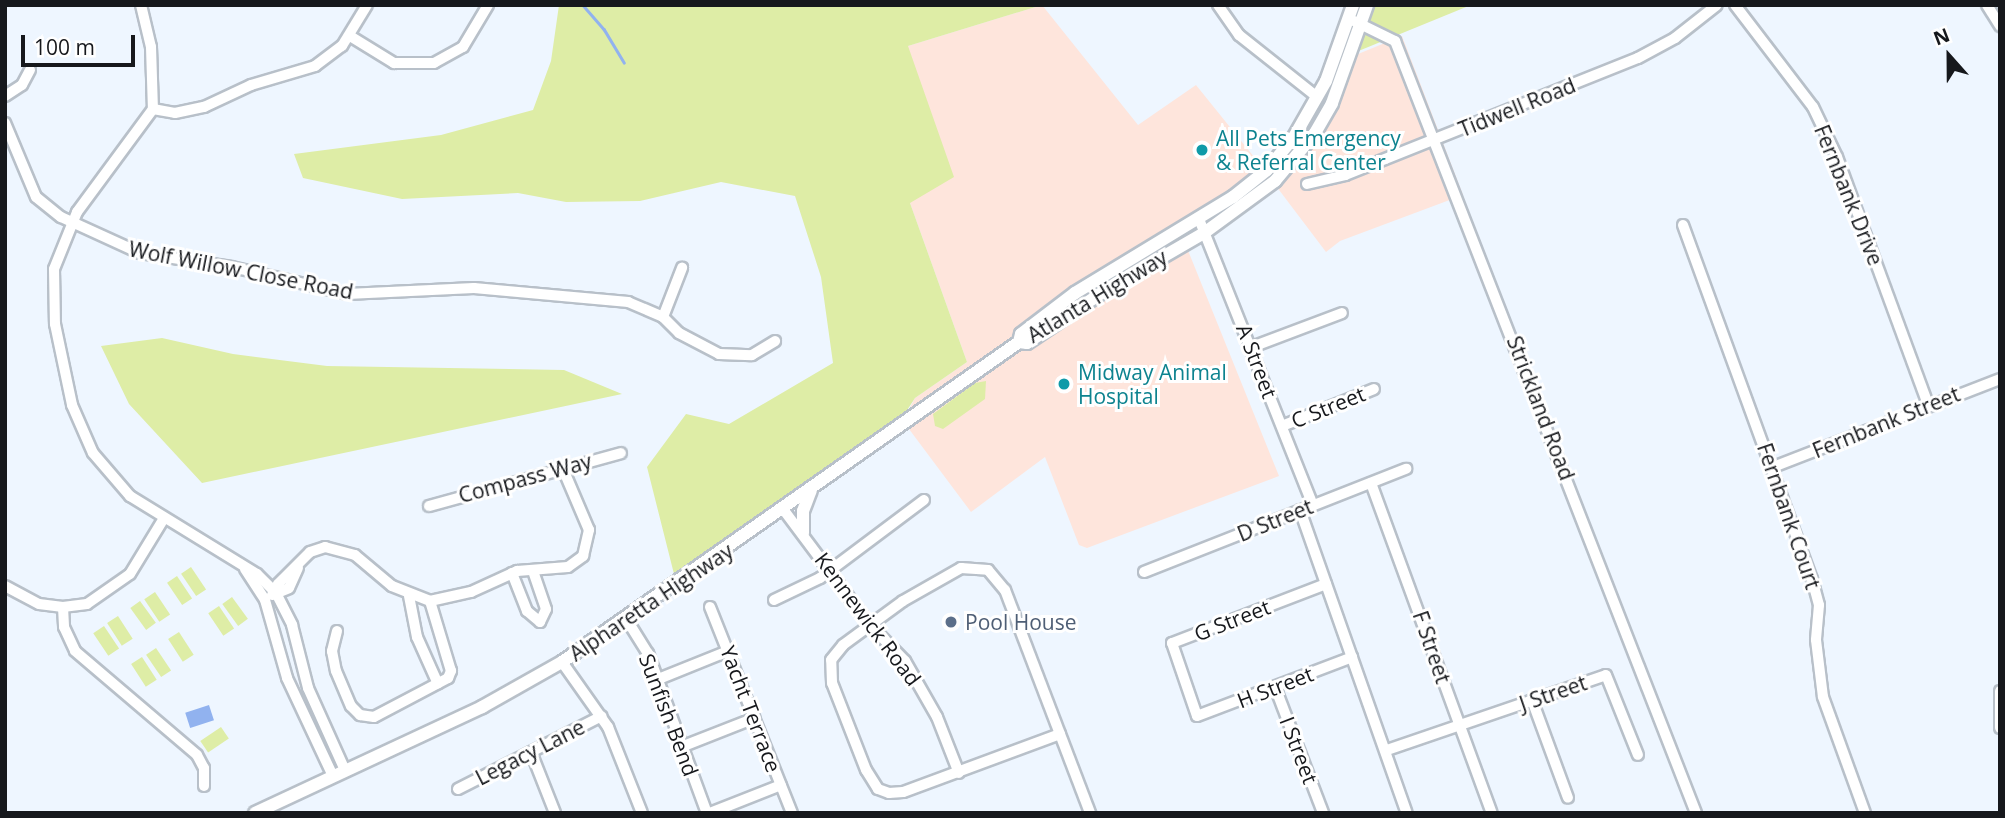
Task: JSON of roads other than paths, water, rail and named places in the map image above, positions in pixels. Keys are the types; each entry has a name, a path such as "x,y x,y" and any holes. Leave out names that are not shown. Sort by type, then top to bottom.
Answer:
{"main road":[{"name":"Atlanta Highway","path":"1353,5 1316,96 1267,170 1199,219 1075,293 1021,334 1019,342 1027,343 1204,233 1265,190 1315,133 1339,90 1367,5"},
{"name":"Alpharetta Highway","path":"255,813 338,771 482,707 562,662 627,620 1019,342"},
{"path":"803,533 803,511 812,489"}],"street":[{"path":"141,5 151,47 153,109 71,221 59,250 53,288 72,405 105,469 130,496 163,520 257,574 276,593 287,617 303,680 338,771"},
{"path":"153,109 193,110 251,85 299,74 331,56 350,36 367,5"},
{"path":"350,36 394,63 434,63 463,47 488,5"},
{"path":"1218,5 1239,35 1316,96"},
{"name":"Tidwell Road","path":"1307,184 1331,180 1436,140 1637,58 1675,38 1717,5"},
{"name":"Fernbank Drive","path":"1735,5 1812,107 1838,157 1928,404"},
{"path":"1987,5 2000,26"},
{"name":"Strickland Road","path":"1348,20 1361,23 1395,41 1436,140 1696,813"},
{"path":"5,96 22,85 30,70"},
{"name":"Wolf Willow Close Road","path":"5,123 36,197 71,221 139,253 232,267 325,291 381,294 485,289 628,302 663,317 679,333 719,354 752,355 775,341"},
{"name":"A Street","path":"1199,219 1313,505"},
{"name":"Fernbank Court","path":"1683,225 1773,467 1819,605 1816,640 1823,697 1864,813"},
{"path":"663,317 682,268"},
{"path":"1252,347 1342,313"},
{"name":"Fernbank Street","path":"1773,467 1928,404 2000,379"},
{"name":"C Street","path":"1282,426 1374,388"},
{"name":"Compass Way","path":"429,506 621,453"},
{"path":"265,600 289,588 298,568 315,550 337,547 410,596 430,601 471,592 512,573 568,567 588,546 587,518 563,469"},
{"name":"D Street","path":"1144,572 1406,469"},
{"name":"F Street","path":"1371,483 1424,620 1458,725 1492,813"},
{"path":"774,600 831,570 924,500"},
{"name":"Kennewick Road","path":"783,509 869,624 905,661 937,717 959,773"},
{"path":"1300,510 1387,750 1404,812"},
{"path":"5,586 30,601 63,607 87,604 120,585 163,520"},
{"path":"1060,734 959,773 889,793 878,789 866,770 830,669 839,648 869,624 956,570 975,566 988,570 1005,590 1060,734 1090,813"},
{"path":"245,569 265,600 284,660 286,678 338,771"},
{"path":"512,573 527,611 540,622 546,610 533,571"},
{"name":"G Street","path":"1197,716 1172,643 1326,584"},
{"path":"410,596 417,636 438,684"},
{"path":"337,631 332,651 336,670 351,706 360,715 374,717 438,684 451,671 430,601"},
{"path":"63,607 64,626 75,651 197,755 204,768 204,786"},
{"name":"Yacht Terrace","path":"710,607 792,813"},
{"name":"Sunfish Bend","path":"627,620 648,653 681,747 709,813"},
{"path":"656,680 728,651"},
{"path":"284,660 298,655"},
{"path":"298,655 303,680"},
{"name":"H Street","path":"1197,716 1352,657"},
{"path":"562,662 601,716 642,813"},
{"name":"J Street","path":"1458,725 1606,675 1638,755"},
{"name":"I Street","path":"1275,687 1323,813"},
{"path":"2000,694 2000,728"},
{"path":"1532,700 1568,798"},
{"name":"Legacy Lane","path":"458,789 601,716"},
{"path":"681,747 755,718"},
{"path":"1387,750 1458,725"},
{"path":"531,752 555,813"},
{"path":"709,813 781,785"}],"water":[{"path":"209,705 214,720 190,728 185,713"}],"waterway":[{"path":"583,5 604,29 624,62"}],"place":[{"name":"All Pets Emergency & Referral Center","path":"1202,150"},
{"name":"Midway Animal Hospital","path":"1064,384"},
{"name":"Pool House","path":"951,622"}]}
